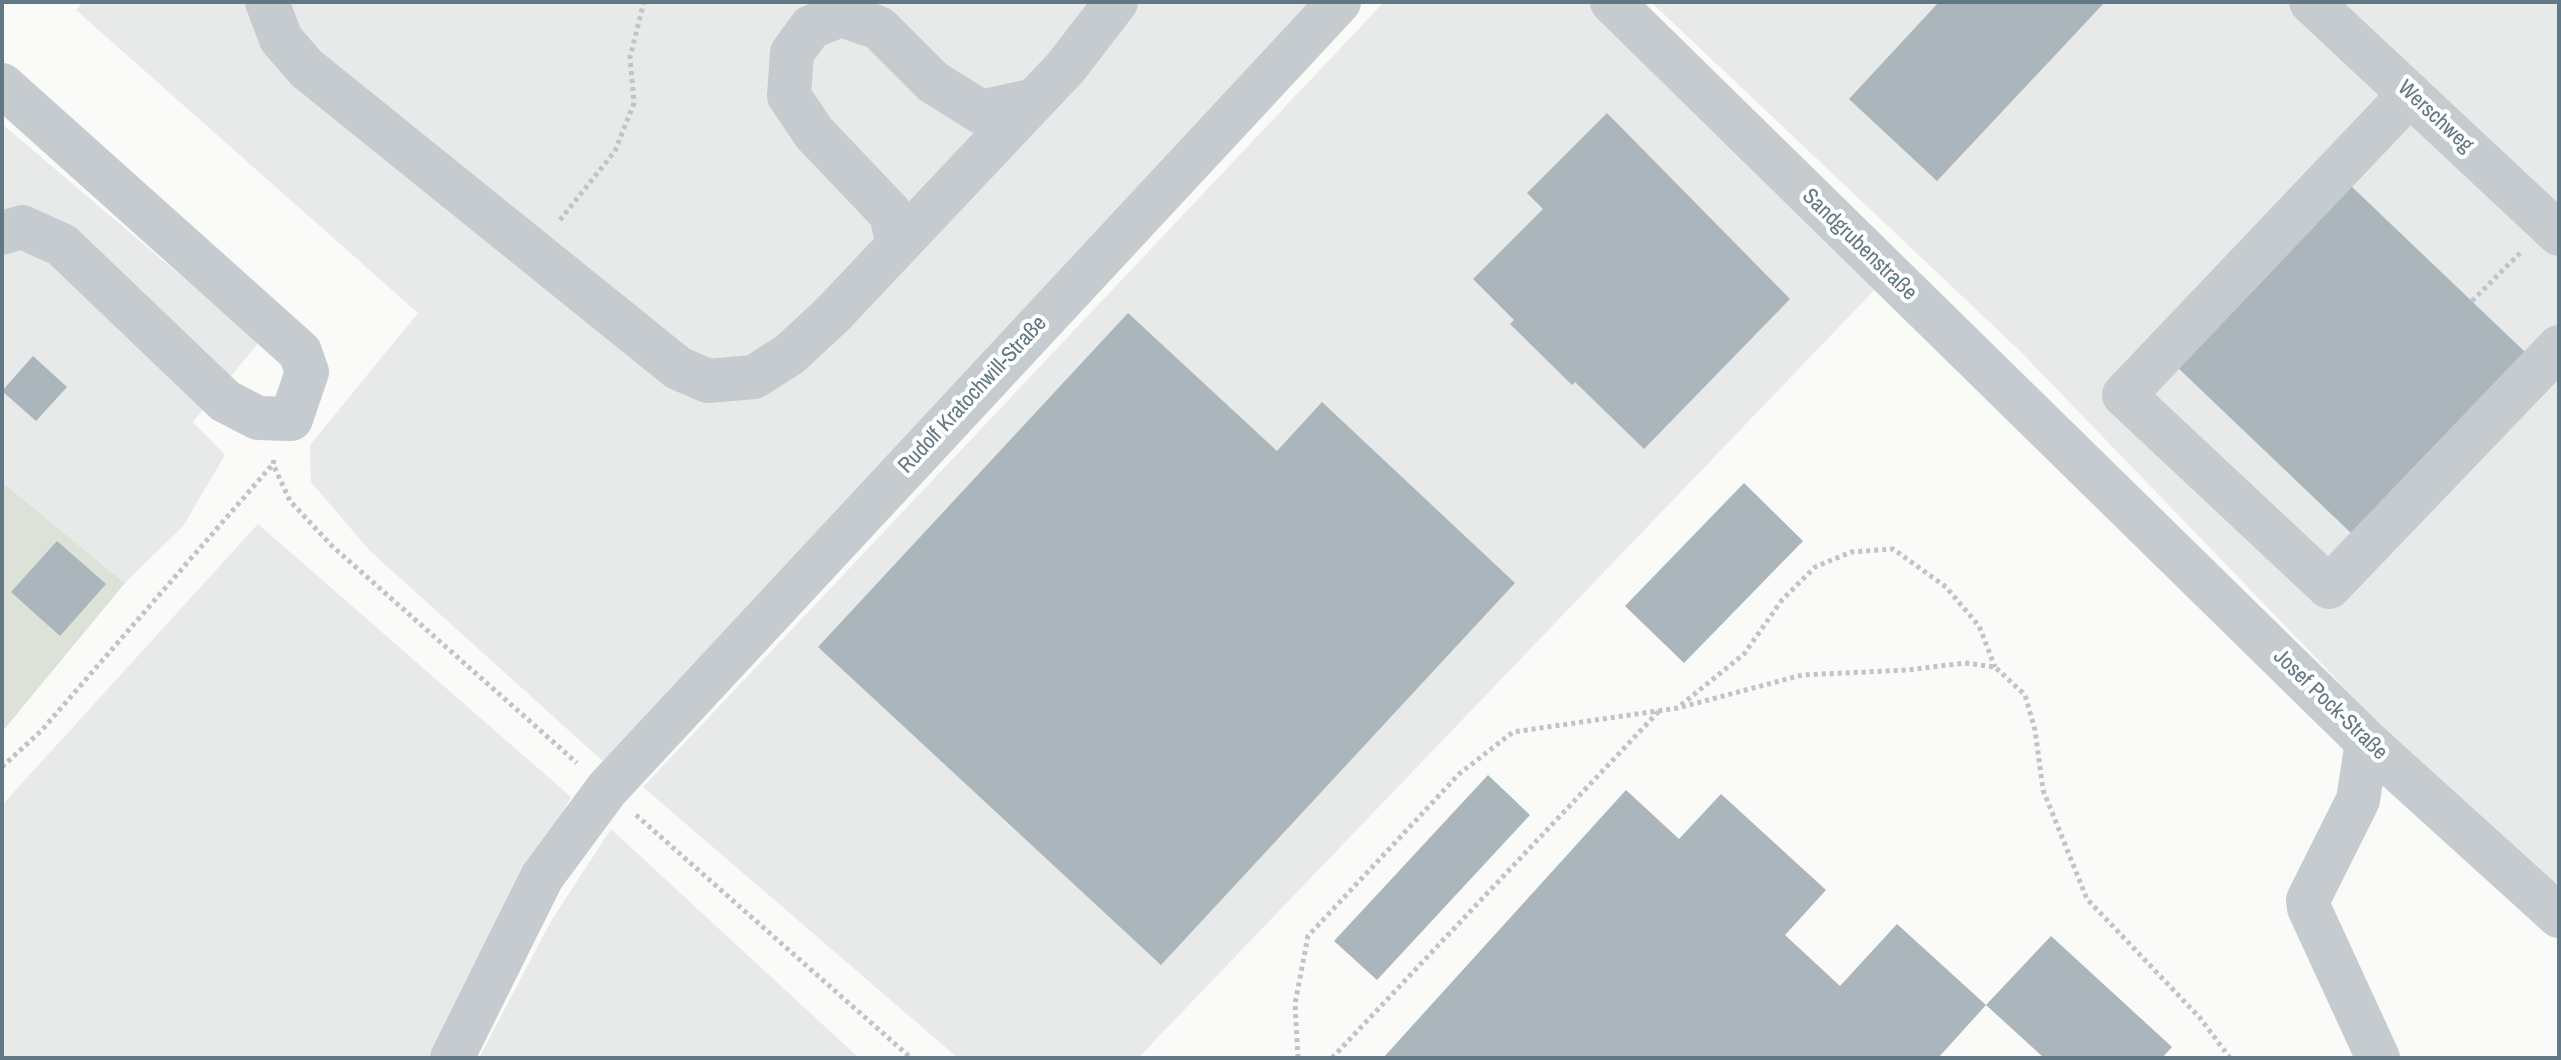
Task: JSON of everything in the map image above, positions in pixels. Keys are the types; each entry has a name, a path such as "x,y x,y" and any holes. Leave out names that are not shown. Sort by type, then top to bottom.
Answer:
{"street":[{"path":"267,2 281,39 306,68 678,368 708,381 754,377 790,354 833,314 1066,67 1116,2"},
{"name":"Rudolf Kratochwill-Straße","path":"452,1058 542,877 607,789 1339,2"},
{"name":"Sandgrubenstraße","path":"1612,2 2107,488"},
{"name":"Werschweg","path":"2311,2 2554,229"},
{"path":"898,245 891,214 814,133 789,96 792,53 811,27 841,15 879,28 933,82 981,112 1035,100"},
{"path":"2,85 300,352 307,372 291,419 258,418 225,401 62,245 22,227 2,233"},
{"path":"2410,94 2124,395 2329,587 2557,349"},
{"name":"Josef Pock-Straße","path":"2107,488 2367,742 2559,916"},
{"path":"2367,742 2358,800 2311,891 2309,908 2378,1058"}],"path":[{"path":"533,251 615,151 634,103 630,57 644,2"},
{"path":"2472,301 2554,229"},
{"path":"2,767 41,731 273,464 291,419"},
{"path":"273,464 290,501 332,546 911,1058"},
{"path":"1678,708 1744,654 1782,600 1815,567 1851,552 1893,549 1946,587 1979,626 1995,667 2025,695 2035,730 2043,790 2087,899 2200,1018 2230,1058"},
{"path":"1298,1058 1295,1004 1308,936 1459,774 1513,732 1678,708 1802,675 1907,670 1965,663 1995,667"},
{"path":"1332,1058 1660,710"}],"shaded area":[{"path":"83,2 1315,2 607,765 370,551 311,482 310,445 418,313 76,10"},
{"path":"1384,2 1595,2 1883,281 1138,1058 958,1058 643,787"},
{"path":"1651,2 2559,2 2559,919 2320,662 2020,351"},
{"path":"2,124 259,342 193,422 225,455 183,526 125,583 2,482"},
{"path":"2,482 125,583 2,732"},
{"path":"258,524 571,797 434,1058 2,1058 2,805"},
{"path":"611,829 859,1058 479,1058 551,921"}],"building":[{"path":"1939,2 2105,2 1937,181 1849,99"},
{"path":"1607,113 1790,299 1644,449 1510,324 1514,320 1473,279 1543,209 1527,193"},
{"path":"2349,184 2525,352 2351,533 2175,365"},
{"path":"1128,313 1277,451 1322,402 1515,583 1161,965 818,647"},
{"path":"33,356 67,387 36,421 2,391"},
{"path":"1744,483 1803,541 1684,663 1625,606"},
{"path":"57,541 106,584 60,636 11,592"},
{"path":"1488,775 1530,815 1377,980 1334,941"},
{"path":"1626,790 1679,839 1721,794 1826,890 1785,935 1840,986 1897,924 1986,1005 1938,1058 1383,1058"},
{"path":"2051,936 2172,1047 2162,1058 2044,1058 1986,1005"}]}
